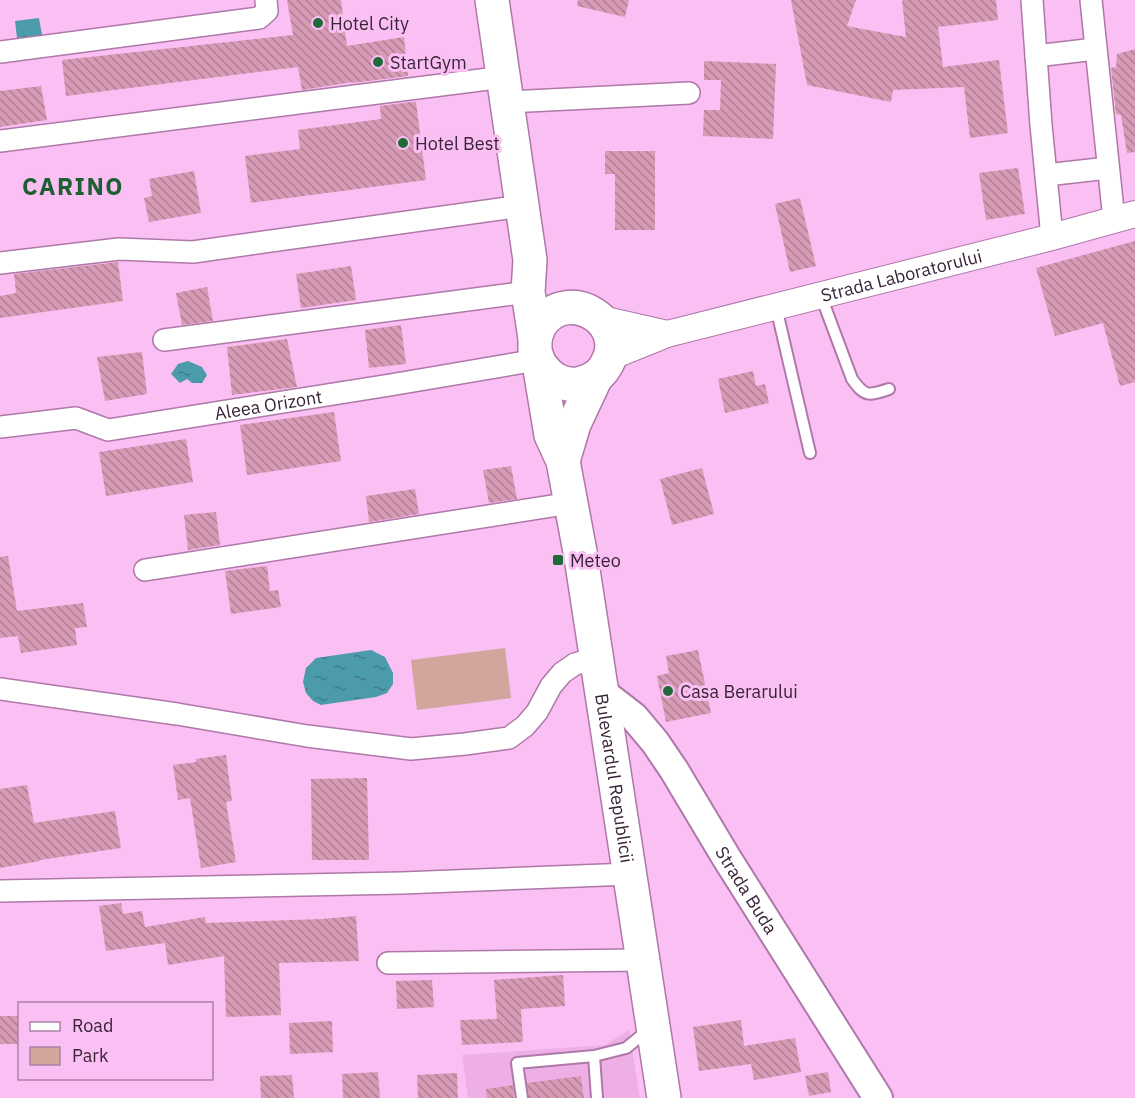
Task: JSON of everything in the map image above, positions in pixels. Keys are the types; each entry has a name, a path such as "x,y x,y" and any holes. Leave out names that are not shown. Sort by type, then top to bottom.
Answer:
{"main road":[{"name":"Bulevardul Republicii","path":"492,0 522,206 537,354 551,435 563,461 571,503 603,693 664,1098"},
{"path":"529,276 587,313 607,328 610,337 611,347 603,367 584,383 571,384 558,381 547,374 537,354 540,326 560,309 587,313"},
{"name":"Bulevardul Republicii","path":"563,461 574,424 603,367"},
{"name":"Strada Buda","path":"603,693 634,717 674,771 878,1098"}],"street":[{"path":"0,52 259,18 267,11 266,0"},
{"path":"1032,0 1052,237"},
{"path":"1090,0 1108,168 1124,217"},
{"path":"1036,56 1095,49"},
{"path":"0,141 506,90 689,93"},
{"path":"1046,175 1108,168"},
{"path":"0,263 119,249 193,252 522,206"},
{"name":"Strada Laboratorului","path":"603,367 667,334 1124,217"},
{"path":"164,340 529,276"},
{"path":"587,313 667,334"},
{"name":"Aleea Orizont","path":"0,427 76,418 108,430 390,385 537,354"},
{"path":"145,570 571,503"},
{"path":"0,689 177,714 307,736 411,749 509,738 525,726 537,712 551,686 562,673 575,664 597,658"},
{"path":"0,891 402,883 630,874"},
{"path":"388,963 642,960"}],"lane":[{"path":"821,296 852,379 860,391 872,395 889,389"},
{"path":"776,307 810,453"},
{"path":"522,1098 517,1063 594,1056 626,1048 653,1026"},
{"path":"594,1056 597,1098"}],"shaded area":[{"path":"629,1030 640,1098 468,1098 462,1055 605,1045"}],"green space":[{"path":"505,648 511,698 417,710 411,660"}],"water":[{"path":"39,18 42,35 17,38 15,21"},
{"path":"188,361 202,367 207,375 202,383 192,383 187,379 180,383 171,374 178,364"},
{"path":"371,650 385,657 393,673 393,684 387,693 376,697 321,705 313,701 306,693 303,682 306,668 316,658"}],"building":[{"path":"287,0 341,0 347,46 404,37 408,76 302,90 298,67 66,96 62,60 293,35"},
{"path":"578,0 629,0 625,17 577,6"},
{"path":"791,0 856,0 847,26 906,37 902,0 996,0 998,20 938,27 943,67 999,60 1008,133 970,138 964,87 893,90 891,102 807,85"},
{"path":"1135,49 1135,152 1127,153 1121,115 1116,114 1111,68 1116,67 1117,54"},
{"path":"704,61 776,64 773,139 703,136 704,110 720,110 721,80 704,80"},
{"path":"41,86 47,120 0,127 0,91"},
{"path":"416,102 426,180 251,203 245,156 300,149 298,130 381,119 380,106"},
{"path":"605,151 655,151 655,230 615,230 615,174 605,174"},
{"path":"1018,168 1025,214 986,220 979,173"},
{"path":"194,171 201,213 149,222 144,198 152,196 149,179"},
{"path":"800,198 816,266 790,272 775,204"},
{"path":"1135,241 1135,382 1120,386 1103,323 1055,336 1036,268"},
{"path":"118,262 123,301 0,318 0,296 16,293 14,274"},
{"path":"351,266 356,300 301,308 296,274"},
{"path":"207,287 213,321 182,325 176,293"},
{"path":"401,325 406,364 369,368 365,330"},
{"path":"287,339 297,387 232,395 227,347"},
{"path":"142,352 147,394 105,401 97,357"},
{"path":"753,371 756,386 765,384 769,403 725,413 718,379"},
{"path":"334,412 341,461 247,475 240,425"},
{"path":"186,439 193,482 106,496 99,452"},
{"path":"511,466 517,499 489,503 483,470"},
{"path":"702,468 714,514 672,525 660,479"},
{"path":"415,489 419,514 369,522 366,496"},
{"path":"216,512 220,545 188,550 184,515"},
{"path":"8,556 17,611 83,603 87,627 75,628 77,645 21,653 18,636 0,638 0,557"},
{"path":"267,566 270,591 278,590 281,607 231,614 225,571"},
{"path":"698,650 711,713 666,722 657,676 669,673 666,656"},
{"path":"226,755 232,801 226,802 236,862 201,868 190,798 178,800 173,765"},
{"path":"367,778 369,860 312,860 311,779"},
{"path":"27,785 34,823 115,811 121,848 0,868 0,789"},
{"path":"121,903 123,914 142,911 145,927 205,917 206,923 356,916 359,961 279,963 281,1015 226,1017 224,956 168,965 165,943 106,951 99,906"},
{"path":"563,975 565,1006 521,1009 523,1042 462,1045 460,1020 497,1019 494,980"},
{"path":"432,980 434,1007 397,1009 396,981"},
{"path":"0,1016 18,1016 18,1044 0,1044"},
{"path":"741,1020 744,1046 795,1038 801,1072 754,1080 751,1064 699,1071 693,1027"},
{"path":"332,1021 333,1052 290,1054 289,1023"},
{"path":"378,1072 380,1098 343,1098 342,1074"},
{"path":"828,1072 831,1092 809,1096 805,1076"},
{"path":"457,1073 458,1098 418,1098 417,1075"},
{"path":"292,1075 294,1098 261,1098 260,1076"},
{"path":"581,1076 584,1098 529,1098 527,1083"},
{"path":"513,1085 514,1098 487,1098 486,1089"}],"place":[{"name":"Hotel City","path":"318,23"},
{"name":"StartGym","path":"378,62"},
{"name":"Hotel Best","path":"403,143"},
{"name":"Meteo","path":"558,560"},
{"name":"Casa Berarului","path":"668,691"}],"district":[{"name":"CARINO","path":"73,186"}]}
